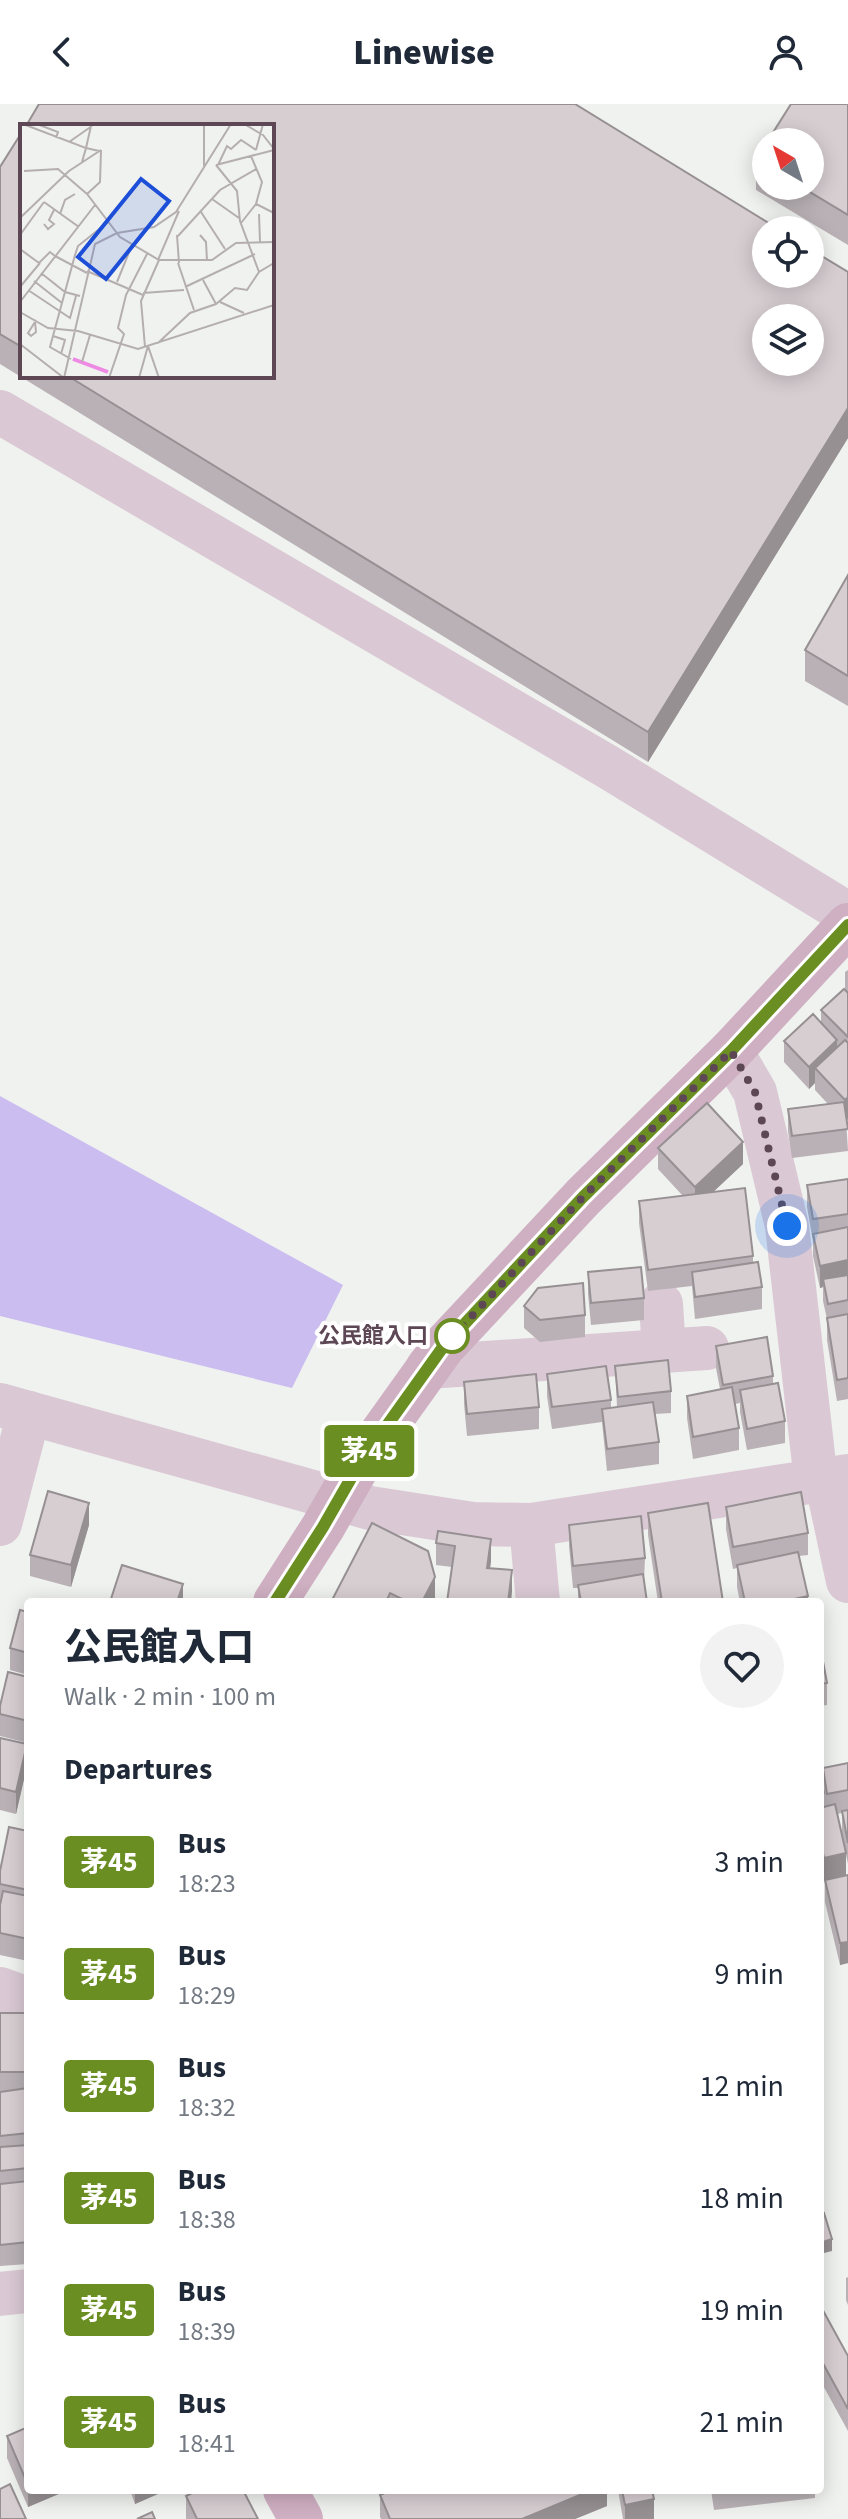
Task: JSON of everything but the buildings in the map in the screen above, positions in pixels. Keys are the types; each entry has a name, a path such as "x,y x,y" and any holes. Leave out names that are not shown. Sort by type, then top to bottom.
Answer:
{"main road":[{"path":"277,1598 358,1466 443,1347 583,1197 731,1051 848,925"},
{"path":"287,2494 301,2519"}],"street":[{"path":"0,412 608,767 848,914"},
{"path":"731,1051 755,1092 793,1201 830,1478 848,1581"},
{"path":"661,1304 664,1351"},
{"path":"428,1367 707,1348"},
{"path":"0,1524 15,1409 370,1508 473,1524 531,1525 830,1478"},
{"path":"531,1525 538,1598"},
{"path":"0,1989 24,1998"},
{"path":"0,2294 24,2291"}],"shaded area":[{"path":"0,1096 343,1285 292,1388 0,1316"}],"bus line":[{"name":"茅45","path":"277,1598 358,1466 443,1347 583,1197 731,1051 848,925"}],"place":[{"name":"公民館入口","path":"452,1336"}],"route":[{"path":"452,1336 443,1347 583,1197 731,1051 755,1092 787,1226"}]}
